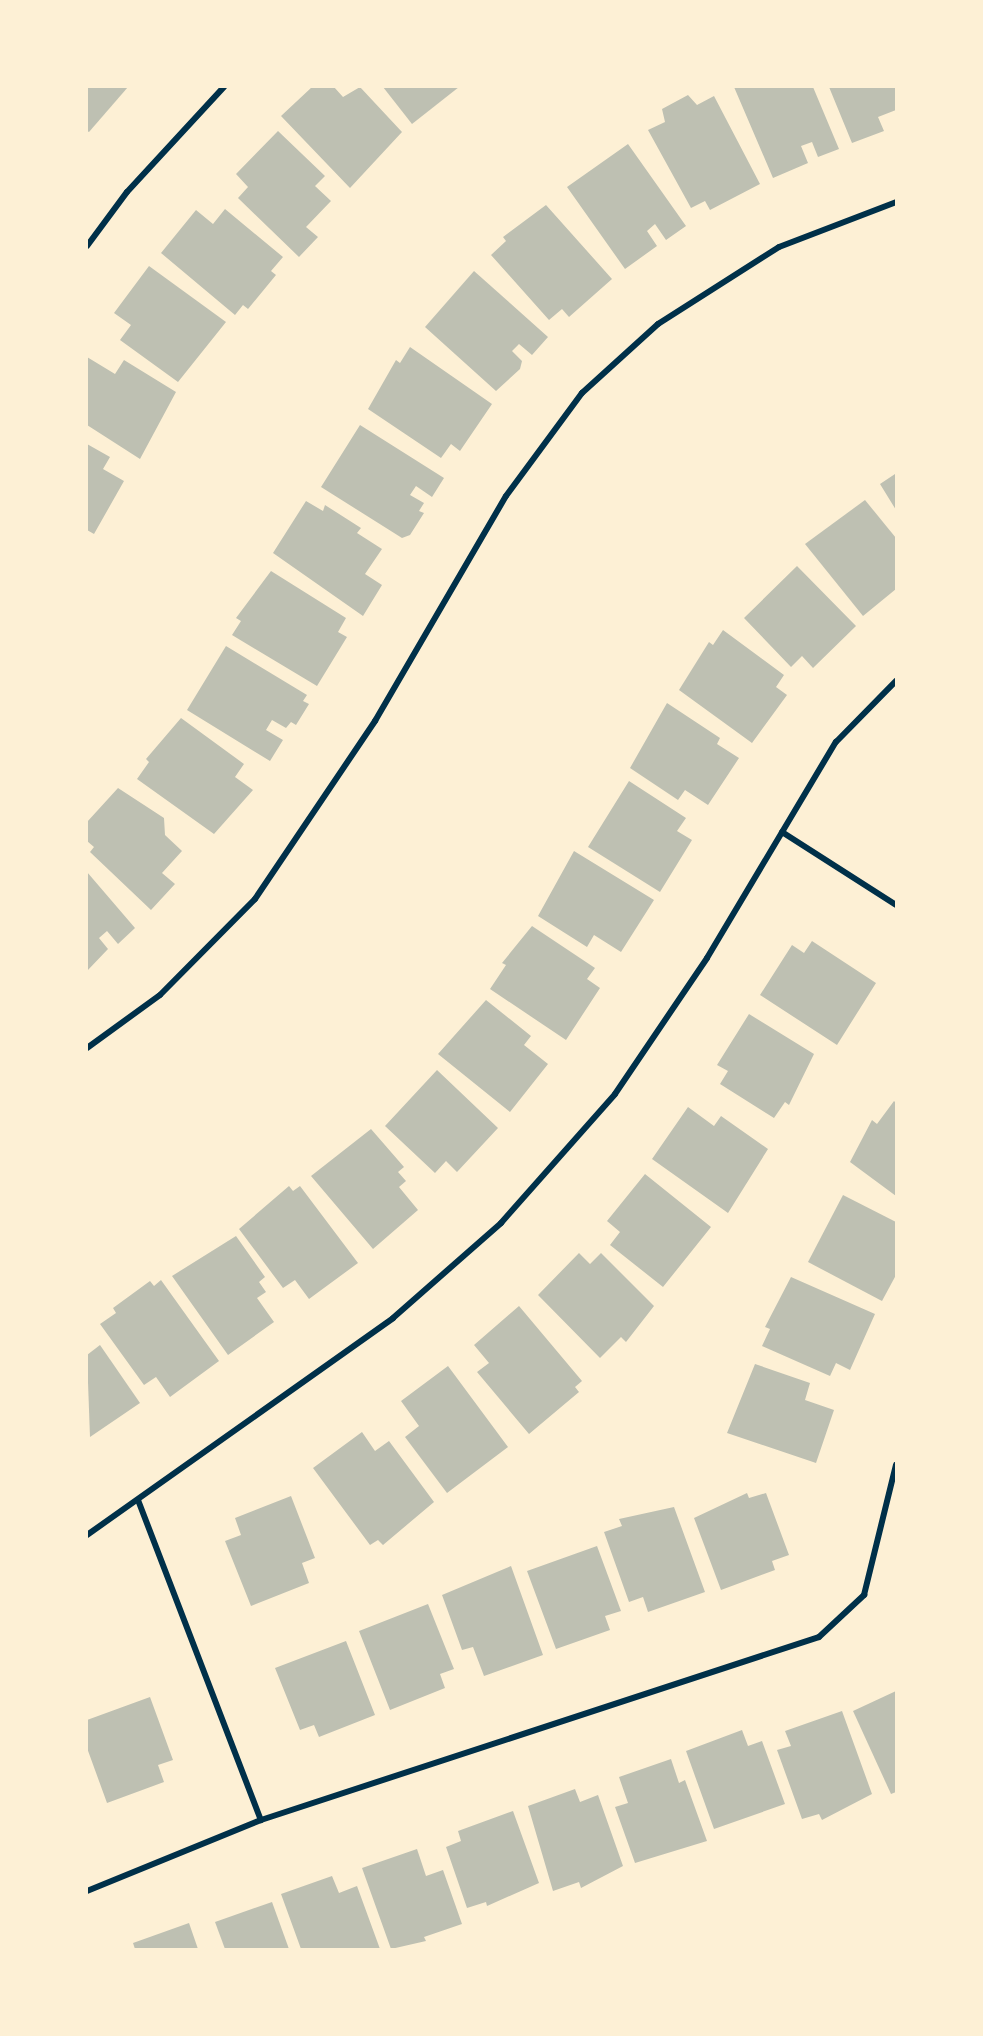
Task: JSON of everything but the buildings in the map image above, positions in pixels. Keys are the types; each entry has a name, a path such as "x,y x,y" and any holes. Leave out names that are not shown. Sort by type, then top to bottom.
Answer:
{"street":[{"path":"87,246 127,192 224,87"},
{"path":"87,1048 160,995 255,899 375,721 506,496 582,393 658,324 779,247 896,202"},
{"path":"87,1535 393,1318 501,1223 615,1094 707,958 836,742 896,681"},
{"path":"782,832 896,905"},
{"path":"87,1891 261,1820 819,1638 864,1595 896,1465"},
{"path":"138,1500 261,1820"}]}
